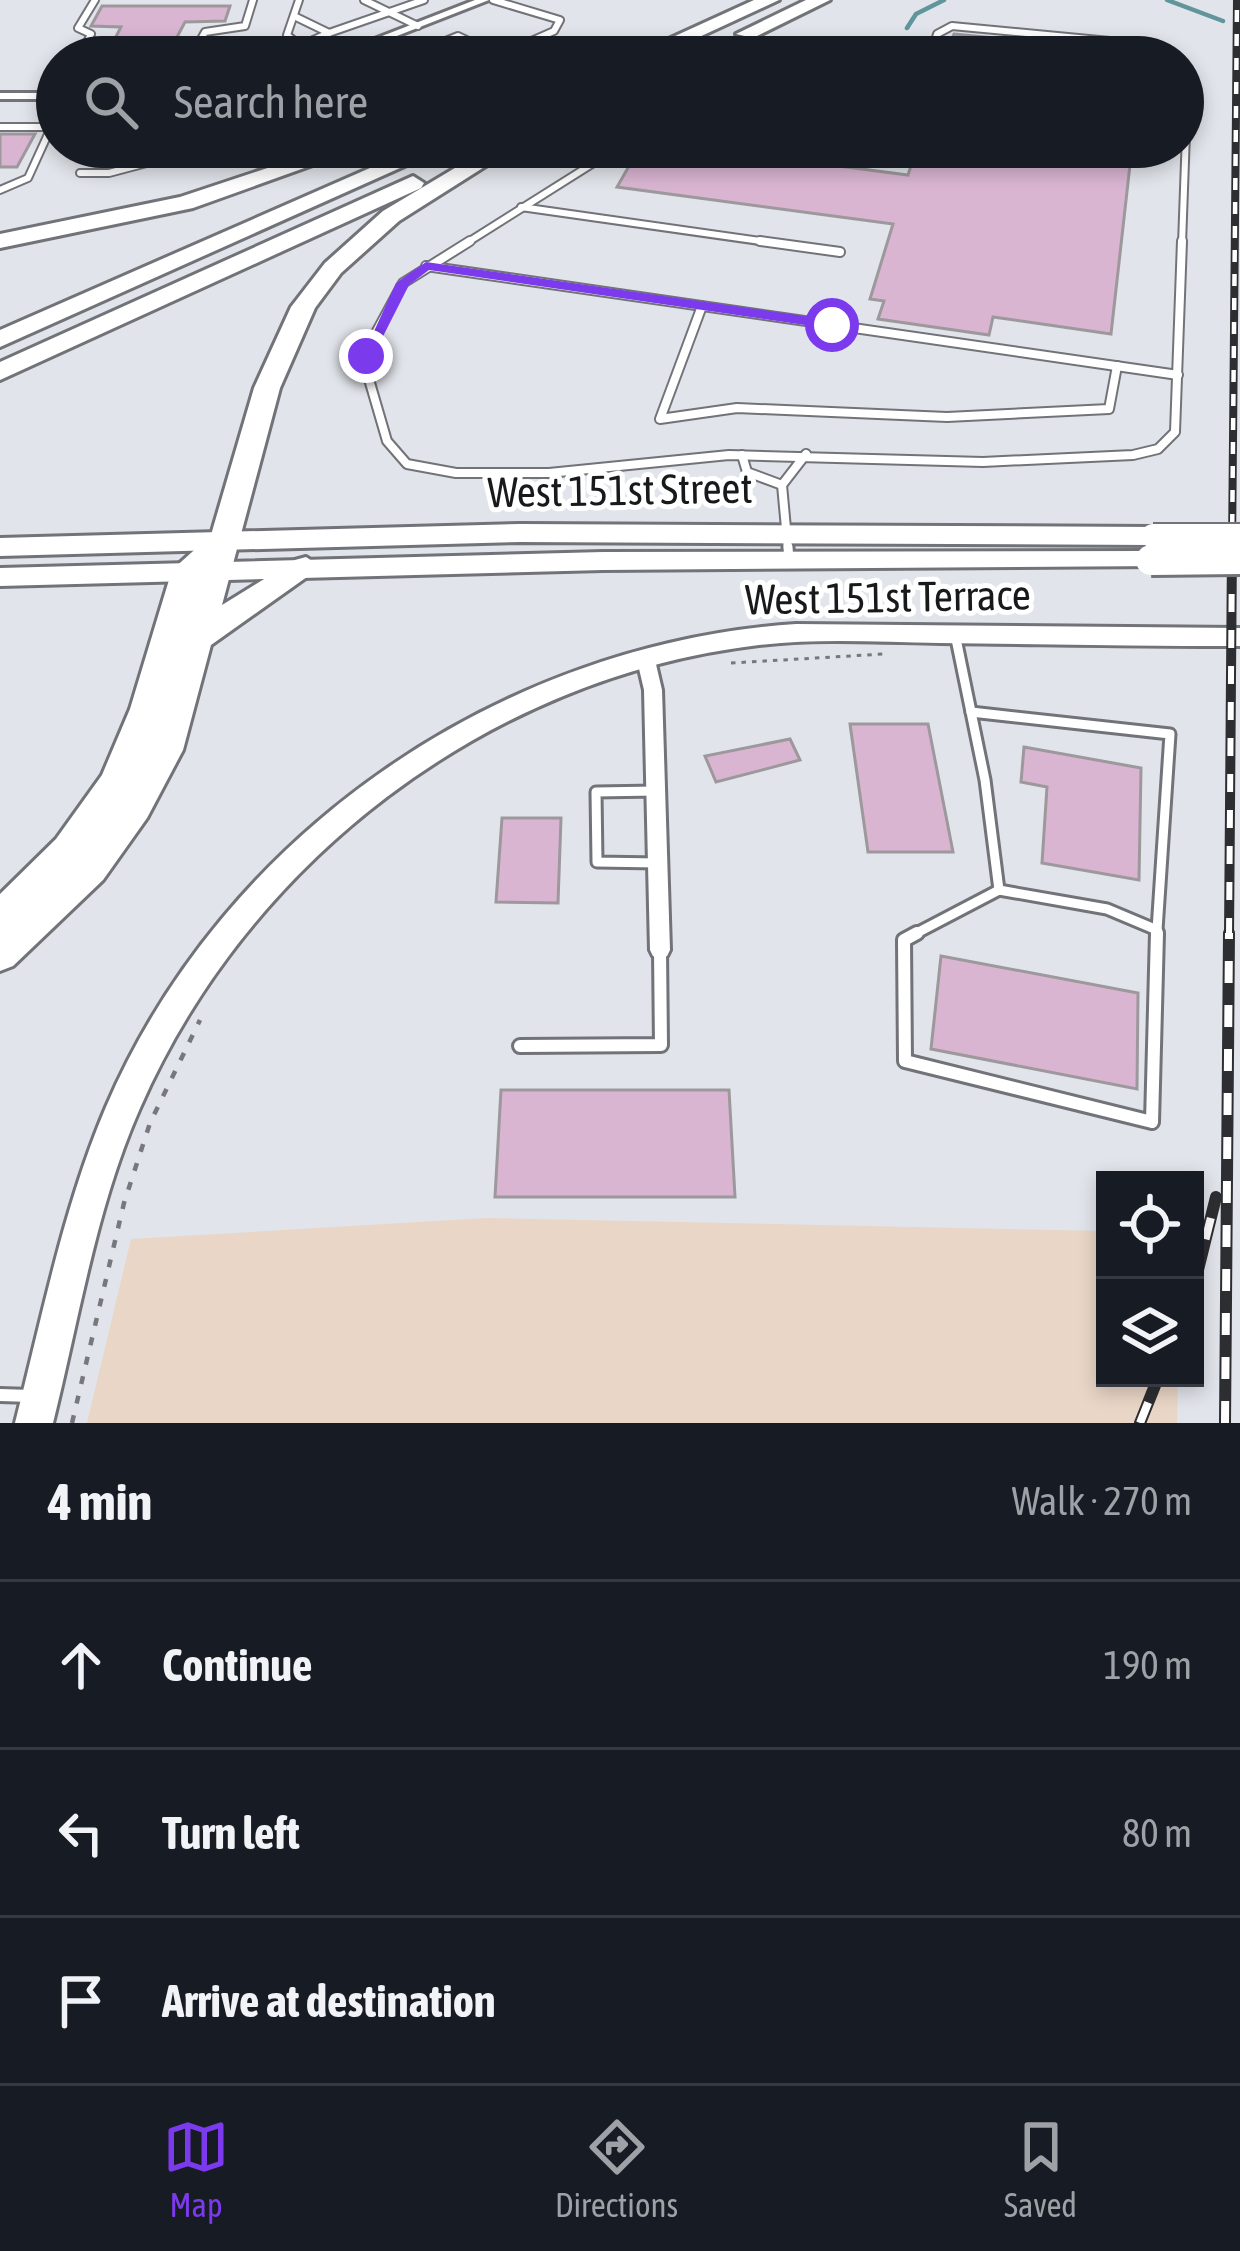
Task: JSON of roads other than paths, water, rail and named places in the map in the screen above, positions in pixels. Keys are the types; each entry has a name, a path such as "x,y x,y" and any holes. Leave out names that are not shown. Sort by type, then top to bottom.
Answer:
{"highway":[{"path":"687,36 770,0"},
{"path":"743,36 821,0"},
{"path":"680,36 710,26"},
{"path":"0,241 169,207 288,168"},
{"path":"0,339 388,168"},
{"path":"0,372 446,168"},
{"path":"0,918 69,849 117,780 210,560 267,388 303,307 332,268 391,216 470,168"},
{"path":"0,955 90,870 135,809 166,750 198,639 210,560"},
{"path":"198,639 254,596 306,567"}],"main road":[{"name":"West 151st Street","path":"0,577 210,560 788,531 1152,548 1240,559"},
{"name":"West 151st Street","path":"0,547 306,567 789,561 1152,548 1240,536"}],"street":[{"path":"391,36 484,0"},
{"path":"0,95 36,100"},
{"path":"0,106 36,104"},
{"name":"West 151st Terrace","path":"38,1410 80,1241 122,1108 176,1003 265,883 352,804 447,738 552,688 646,660 752,637 1240,637"},
{"path":"646,660 653,691 660,950"}],"lane":[{"path":"90,36 78,28 95,0"},
{"path":"203,36 245,26 253,0"},
{"path":"288,36 299,0"},
{"path":"364,0 418,26"},
{"path":"398,0 410,5"},
{"path":"322,36 424,0"},
{"path":"484,0 560,20 554,31 542,36"},
{"path":"294,16 329,33"},
{"path":"936,36 952,26 1057,36"},
{"path":"0,127 36,128"},
{"path":"0,190 28,178 36,158"},
{"path":"80,173 128,168"},
{"path":"585,168 404,283 366,356 387,441 407,464 456,473 549,473 742,455 983,462 1133,455 1158,449 1175,432 1185,168"},
{"path":"521,207 840,252"},
{"path":"426,266 1178,375"},
{"path":"702,306 660,419 736,408 947,417 1109,409 1117,366"},
{"path":"789,561 782,485 806,454"},
{"path":"742,455 747,472 782,485"},
{"path":"955,634 985,780 999,890"},
{"path":"970,712 1170,734 1157,929 1152,1123 904,1061 904,940 999,890 1107,909 1157,929"},
{"path":"656,791 596,792 597,862 658,862"},
{"path":"520,1046 661,1045 660,950"},
{"path":"0,1395 38,1410"}],"waterway":[{"path":"907,28 916,14 944,0"},
{"path":"1167,0 1223,21"}],"railway":[{"path":"1232,550 1237,0"},
{"path":"1229,936 1232,547"},
{"path":"1225,1423 1229,933"},
{"path":"1196,1279 1216,1197"},
{"path":"1140,1423 1154,1387"}]}
